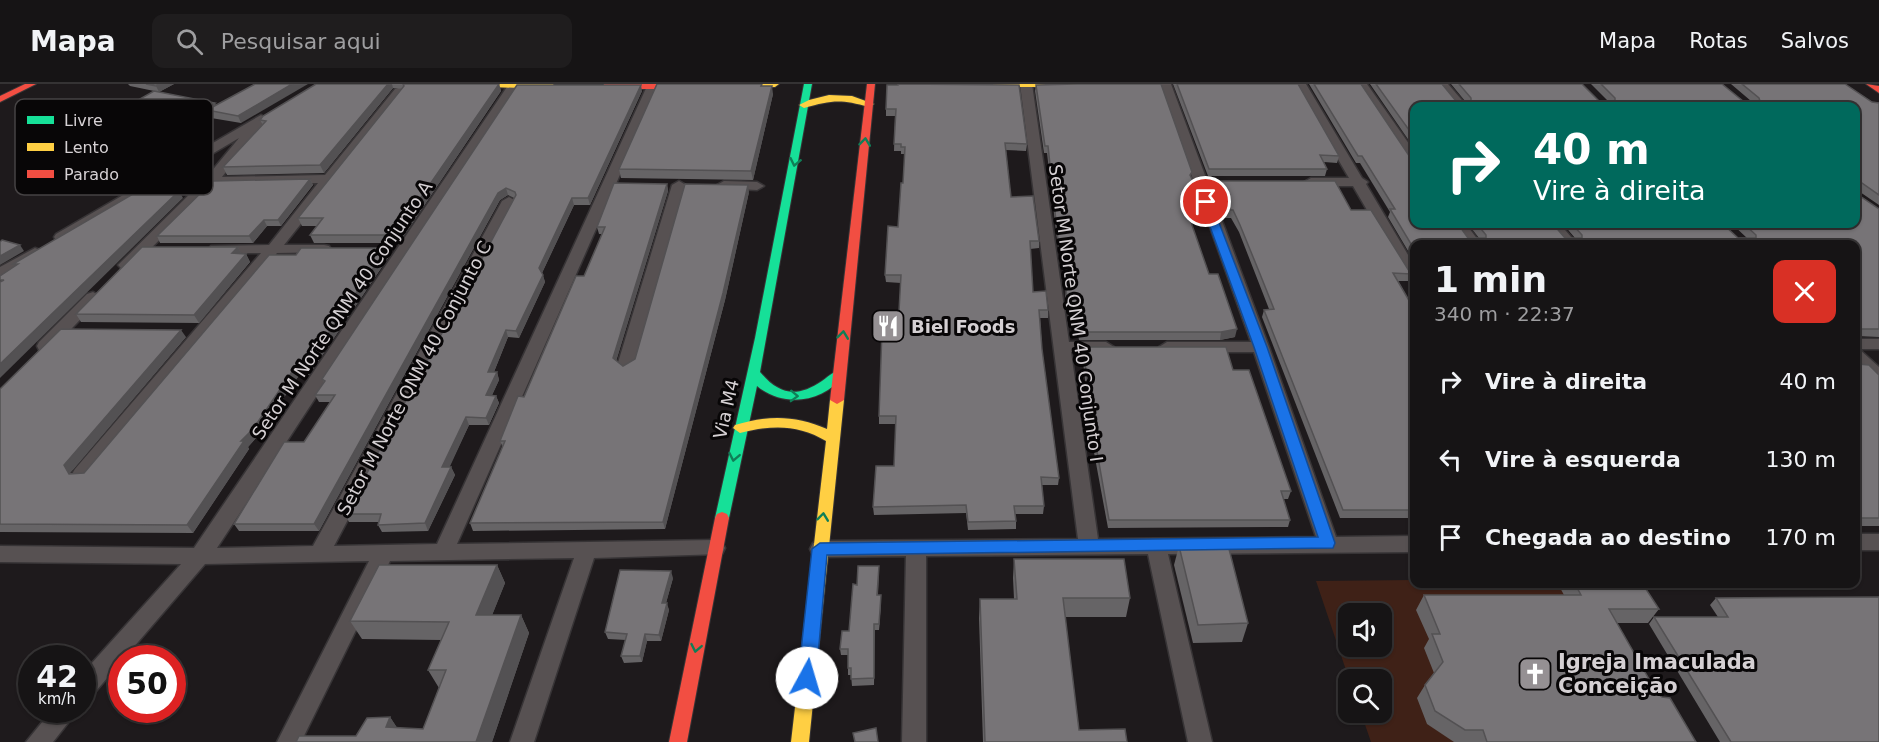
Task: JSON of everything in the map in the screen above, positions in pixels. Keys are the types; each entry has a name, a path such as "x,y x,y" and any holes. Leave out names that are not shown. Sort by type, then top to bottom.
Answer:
{"main road":[{"path":"0,99 32,84"},
{"path":"490,84 560,86"},
{"path":"595,86 776,84"},
{"name":"Via M4","path":"678,742 715,548 753,372 808,84"},
{"path":"800,742 871,84"},
{"path":"929,84 1074,84"},
{"path":"1870,84 1879,90"},
{"path":"804,105 840,94 869,104"},
{"path":"753,372 760,387 778,395 797,398 814,395 827,387 838,375"},
{"path":"740,428 778,419 811,425 833,439"}],"street":[{"name":"Setor M Norte QNM 40 Conjunto I","path":"1026,84 1089,547"},
{"path":"1165,84 1198,182 1261,347 1328,543"},
{"path":"1300,84 1410,270"},
{"path":"1361,84 1410,154"},
{"path":"1442,84 1458,102"},
{"name":"Setor M Norte QNM 40 Conjunto A","path":"96,675 200,556 404,249 459,172 514,85"},
{"path":"443,553 614,184 653,85"},
{"path":"82,474 272,250 399,92"},
{"path":"213,148 266,117 213,179"},
{"path":"213,181 329,179"},
{"path":"1198,182 1222,182"},
{"path":"1291,182 1360,182"},
{"path":"626,366 678,185"},
{"path":"712,185 757,186"},
{"path":"0,274 134,195"},
{"path":"118,273 197,195"},
{"name":"Setor M Norte QNM 40 Conjunto C","path":"318,555 509,201"},
{"path":"1556,228 1566,240"},
{"path":"142,249 166,249"},
{"path":"201,249 338,249"},
{"path":"382,249 404,249"},
{"path":"31,359 102,289"},
{"path":"62,329 86,329"},
{"path":"180,330 204,330"},
{"path":"1860,344 1879,344"},
{"path":"1060,347 1119,347"},
{"path":"1154,347 1261,347"},
{"path":"1860,358 1879,378"},
{"path":"1860,542 1879,542"},
{"path":"820,549 1410,544"},
{"path":"1156,546 1200,742"},
{"path":"0,554 200,556 586,552 715,548"},
{"path":"914,742 916,549"},
{"path":"522,742 586,552"},
{"path":"289,742 383,554"},
{"path":"38,742 55,723"}],"shaded area":[{"path":"1410,580 1410,588 1586,588 1677,742 1371,742 1364,723 1392,723 1392,669 1346,669 1342,657 1392,657 1392,603 1338,603 1338,646 1316,581"}],"building":[{"path":"255,84 292,84 238,116 213,111 213,107"},
{"path":"316,84 388,84 320,165 223,167 266,121 260,120 263,116"},
{"path":"403,84 499,84 395,235 310,235 323,218 298,218 404,86"},
{"path":"657,84 762,84 761,86 772,86 751,171 619,169"},
{"path":"1161,84 1192,172 1190,175 1200,195 1184,196 1192,225 1209,274 1218,274 1237,329 1221,332 1080,332 1076,311 1069,310 1066,290 1069,290 1068,271 1063,240 1058,240 1048,146 1045,146 1036,85"},
{"path":"1177,84 1298,84 1339,156 1320,155 1327,169 1209,169"},
{"path":"1314,84 1361,84 1410,157 1410,228 1461,228 1468,238 1486,238 1480,228 1556,228 1565,238 1582,238 1576,228 1727,228 1738,238 1756,238 1756,235 1748,228 1860,228 1860,196 1879,209 1879,329 1860,329 1860,240 1410,240 1410,242 1390,209 1395,209 1362,156 1358,156"},
{"path":"1376,84 1442,84 1456,101 1471,101 1459,84 1582,84 1599,101 1615,101 1615,98 1601,84 1722,84 1743,101 1760,101 1742,84 1845,84 1872,102 1879,103 1879,195 1860,182 1860,102 1410,102 1410,131"},
{"path":"517,85 641,85 588,198 572,198 539,268 543,275 516,331 506,330 488,372 497,372 486,395 496,396 486,418 466,417 442,467 451,467 425,523 378,525 381,514 345,514 516,195 515,192 506,188 498,193 314,524 234,524 284,442 304,442 335,395 315,395 325,381 322,379"},
{"path":"887,85 1019,85 1027,144 1005,143 1011,197 1033,196 1039,241 1030,241 1033,292 1046,291 1048,310 1039,310 1059,478 1041,477 1044,506 1014,506 1016,521 968,522 966,505 873,507 876,466 894,466 896,416 879,416 882,330 885,311 899,311 901,275 885,275 888,226 898,227 901,183 903,183 905,147 901,147 901,144 894,144 896,109 886,109"},
{"path":"154,91 195,99 140,99"},
{"path":"310,179 278,220 264,220 249,236 157,236 199,195 213,195 213,181"},
{"path":"1214,181 1335,181 1351,210 1371,210 1410,272 1393,273 1410,302 1410,510 1343,510 1264,310 1274,309 1233,210 1226,210"},
{"path":"614,183 667,184 613,358 623,366 635,359 685,184 748,185 723,293 663,522 470,523 505,441 500,441 518,396 524,397 576,276 584,276 605,227 597,227"},
{"path":"131,195 175,195 0,364 0,282 4,280 0,280 0,276 18,264 13,264"},
{"path":"2,240 20,245 0,256"},
{"path":"142,247 238,247 232,253 246,254 194,315 76,314"},
{"path":"301,248 387,248 305,367 298,363 253,429 241,441 244,441 187,525 0,524 0,389 61,329 181,330 64,465 69,474 84,473 269,255 296,255"},
{"path":"1083,347 1226,347 1233,370 1249,370 1291,491 1281,491 1290,520 1109,520 1095,440"},
{"path":"1860,364 1869,365 1879,375 1879,518 1860,518"},
{"path":"1228,545 1248,623 1198,625 1179,546"},
{"path":"1014,559 1124,559 1130,598 1063,598 1079,730 1125,729 1127,742 985,742 980,599 1017,599"},
{"path":"379,565 497,565 476,615 521,615 476,742 296,742 299,736 356,736 367,718 390,717 386,727 423,729 446,670 428,670 449,622 350,621"},
{"path":"858,566 879,566 877,595 881,595 879,624 874,624 874,678 851,679 851,668 848,668 848,649 840,649 842,631 849,631 853,584 857,585"},
{"path":"620,570 671,571 662,603 667,603 659,635 645,634 640,656 621,656 627,634 605,632"},
{"name":"Igreja Imaculada Conceição","path":"1577,588 1645,588 1659,609 1609,609 1657,693 1662,697 1670,698 1696,742 1487,742 1483,730 1465,730 1435,711 1425,685 1443,662 1432,634 1440,634 1424,595 1581,595"},
{"path":"1879,597 1879,742 1731,742 1654,617 1728,617 1716,598"},
{"path":"876,728 878,742 855,742 853,733"}],"traffic: fast":[{"path":"722,518 761,338 808,84"},
{"path":"753,372 763,384 773,391 783,396 794,397 816,391 838,375"}],"traffic: slow":[{"path":"490,84 550,86"},
{"path":"727,85 775,84"},
{"path":"929,84 1075,84"},
{"path":"804,105 836,97 869,104"},
{"path":"800,742 837,400"},
{"path":"740,428 765,423 788,422 811,427 833,439"}],"traffic: jam":[{"path":"0,99 32,84"},
{"path":"837,400 871,84"},
{"path":"1870,84 1879,90"},
{"path":"607,86 691,86"},
{"path":"678,742 722,518"}],"place":[{"name":"Biel Foods","path":"888,326"},
{"name":"Igreja Imaculada Conceição","path":"1535,674"}],"route":[{"path":"807,678 820,549 1328,543 1261,347 1206,202"}]}
